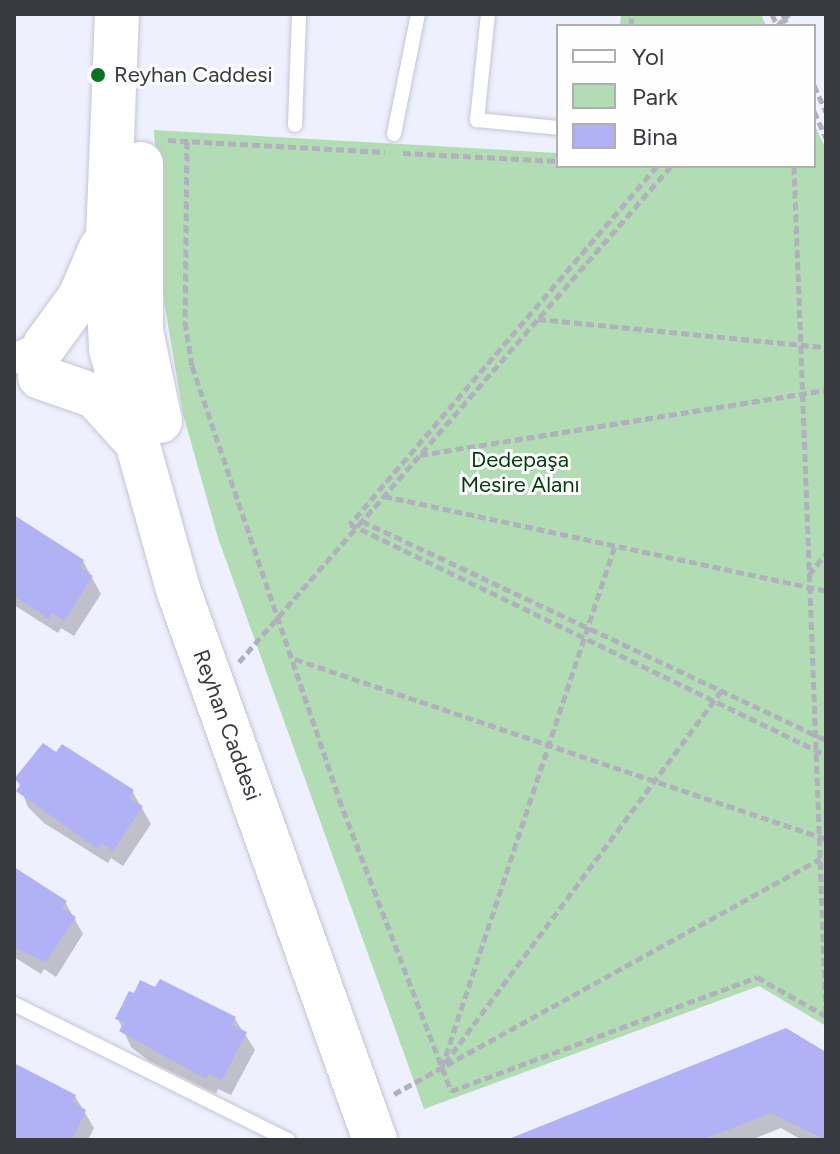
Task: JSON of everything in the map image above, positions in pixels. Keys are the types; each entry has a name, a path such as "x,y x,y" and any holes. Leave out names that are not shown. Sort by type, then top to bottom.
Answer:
{"main road":[{"name":"Reyhan Caddesi","path":"117,14 109,214 120,333 137,443 179,592 375,1140"},
{"path":"28,368 120,333 142,139 144,14"},
{"path":"28,368 89,282 109,214"},
{"name":"Reyhan Caddesi","path":"120,333 175,482 235,666 402,1140"},
{"path":"28,368 95,396 137,443"}],"lane":[{"path":"295,125 299,14"},
{"path":"394,134 418,14"},
{"path":"488,14 477,120 556,128"},
{"path":"14,1004 288,1140"}],"path":[{"path":"816,90 826,112"},
{"path":"816,116 826,138"},
{"path":"142,139 556,161"},
{"path":"187,141 185,322 192,366 280,616 339,799 451,1091 757,977 826,1016"},
{"path":"655,168 350,524 826,755"},
{"path":"235,666 669,168"},
{"path":"794,168 816,751 823,838 820,859 826,1016"},
{"path":"538,319 826,347"},
{"path":"419,455 826,390"},
{"path":"384,496 826,591"},
{"path":"362,521 826,740"},
{"path":"441,1068 615,545"},
{"path":"809,576 826,553"},
{"path":"294,659 823,838"},
{"path":"441,1068 721,691"},
{"path":"387,1098 820,859"}],"green space":[{"path":"621,14 761,14 765,24 620,24"},
{"name":"Dedepaşa Mesire Alanı","path":"816,128 826,149 826,1026 759,986 424,1109 218,538 183,414 164,301 154,130 556,153 556,168 816,168"}],"building":[{"path":"14,515 84,560 80,567 93,576 64,621 52,613 49,619 14,596"},
{"path":"43,743 56,752 62,744 134,790 129,798 143,806 113,851 101,843 98,849 16,791 21,784 14,779"},
{"path":"14,867 67,901 62,908 76,917 46,962 14,948"},
{"path":"160,979 236,1017 232,1025 247,1032 222,1080 209,1074 206,1079 119,1031 124,1022 115,1019 129,991 134,993 140,980 155,987"},
{"path":"786,1028 826,1052 826,1140 771,1113 701,1140 506,1140"},
{"path":"14,1063 76,1095 72,1102 86,1110 72,1140 14,1140"}],"place":[{"name":"Reyhan Caddesi","path":"98,75"}]}
